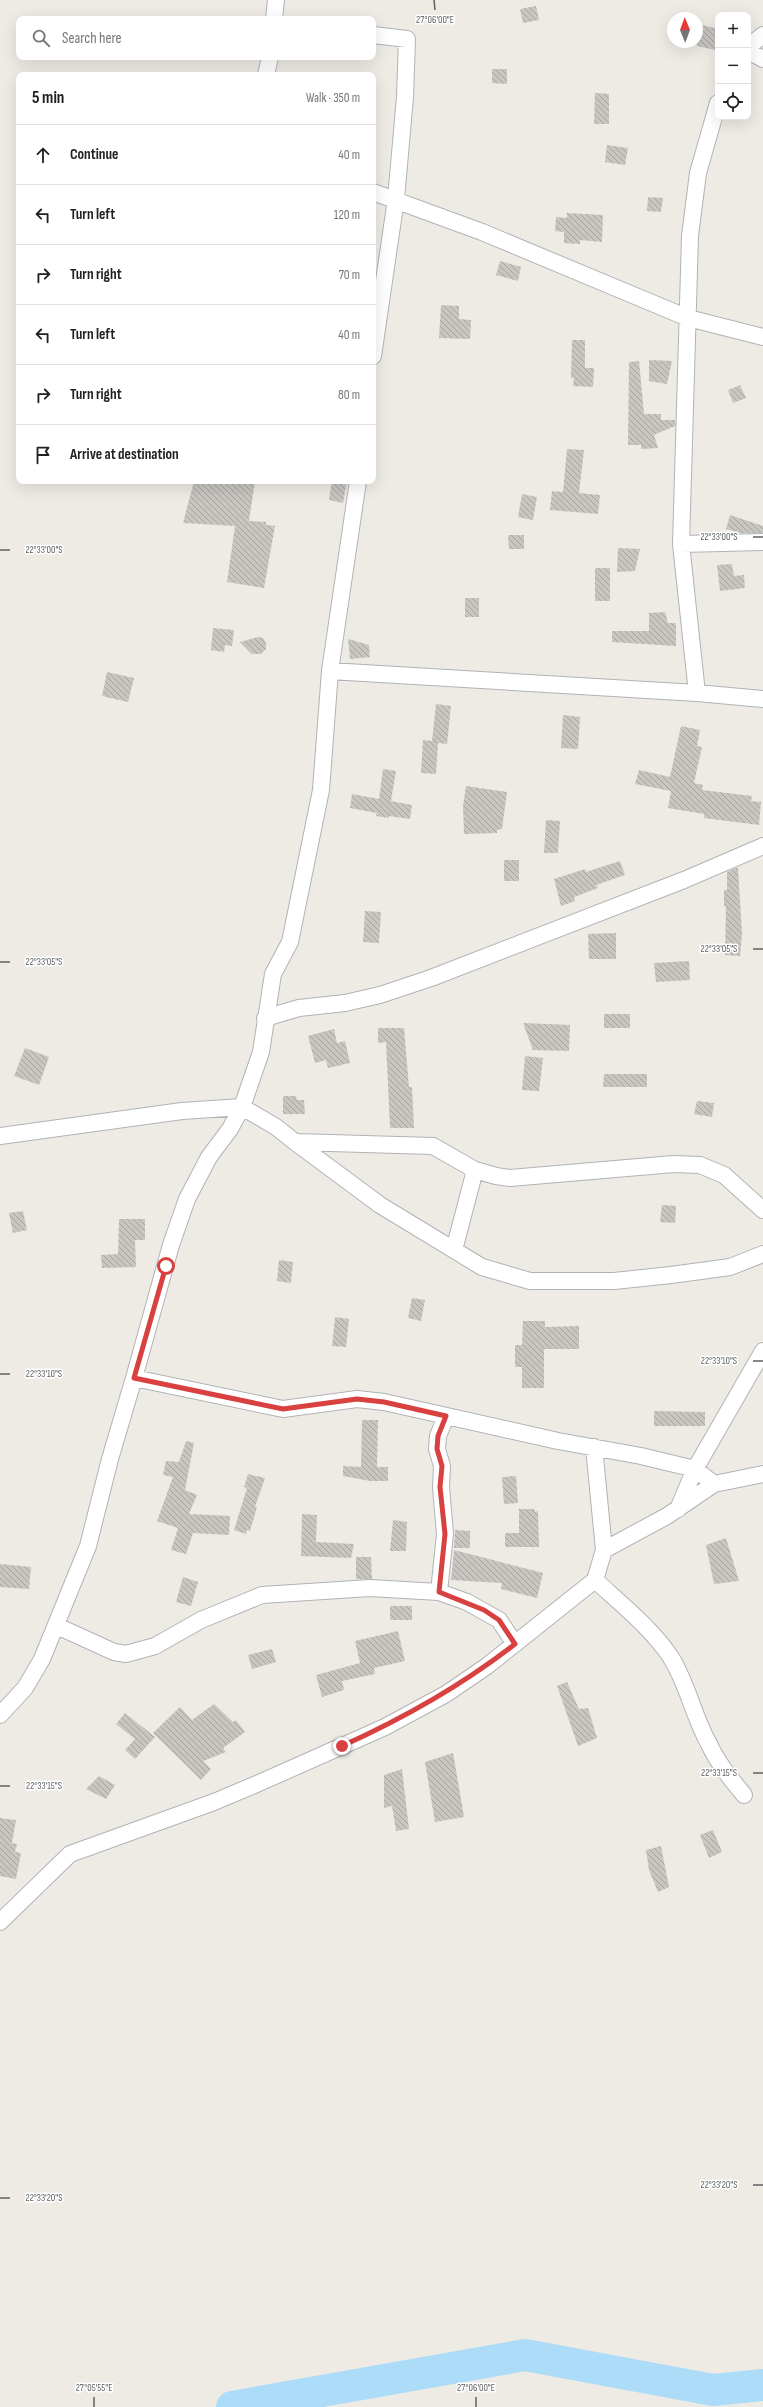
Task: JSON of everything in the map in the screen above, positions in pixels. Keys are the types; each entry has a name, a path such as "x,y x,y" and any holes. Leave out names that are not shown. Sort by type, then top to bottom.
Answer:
{"street":[{"path":"274,16 276,0"},
{"path":"376,35 407,39 405,97 396,199 376,312"},
{"path":"751,45 763,35"},
{"path":"751,52 763,58"},
{"path":"267,72 269,60"},
{"path":"697,693 682,544 690,236 698,173 715,114"},
{"path":"376,193 396,199 482,232 688,318 763,337"},
{"path":"0,1716 25,1688 42,1659 57,1626 88,1546 110,1458 171,1245 187,1199 209,1157 230,1130 242,1107 261,1052 265,1018 273,974 290,942 312,841 321,790 330,672 358,484"},
{"path":"682,544 763,542"},
{"path":"330,672 697,693 763,699"},
{"path":"265,1018 299,1008 345,1003 380,995 431,978 684,880 763,846"},
{"path":"0,1136 182,1111 242,1107 276,1127 380,1206 482,1267 530,1281 614,1281 671,1276 730,1267 763,1254"},
{"path":"295,1142 433,1146 475,1170 510,1178 674,1164 700,1165 724,1175 763,1210"},
{"path":"454,1250 475,1170"},
{"path":"678,1509 695,1469 763,1351"},
{"path":"134,1378 283,1409 357,1399 384,1402 558,1441 594,1447 695,1469 714,1484"},
{"path":"439,1592 445,1534 440,1487 442,1466 437,1449 438,1436 446,1416"},
{"path":"0,1922 70,1854 214,1802 385,1727 446,1694 515,1644 595,1580 604,1550 594,1447"},
{"path":"604,1550 678,1509 714,1484 763,1474"},
{"path":"595,1580 649,1631 670,1656 685,1686 707,1742 723,1769 744,1795"},
{"path":"57,1626 114,1652 126,1654 155,1646 202,1620 262,1595 370,1588 439,1592 484,1610 499,1620 515,1644"}],"building":[{"path":"536,6 539,20 523,23 520,9"},
{"path":"703,25 715,28 715,50 703,47"},
{"path":"492,69 507,69 507,84 492,83"},
{"path":"595,93 609,94 609,124 594,124"},
{"path":"607,145 628,148 625,165 605,162"},
{"path":"648,197 663,198 661,212 647,211"},
{"path":"567,213 603,215 602,242 580,240 580,244 564,243 564,232 555,231 556,217 567,218"},
{"path":"500,261 521,267 518,281 496,275"},
{"path":"441,305 459,306 459,319 471,320 470,339 439,338"},
{"path":"572,340 585,340 585,368 594,368 593,387 573,386 574,378 571,378"},
{"path":"649,360 672,361 667,384 649,381"},
{"path":"639,361 644,414 661,414 661,420 675,420 675,426 654,435 658,448 641,449 641,445 628,445 629,362"},
{"path":"740,385 746,398 733,403 728,390"},
{"path":"567,449 584,450 579,493 600,495 598,514 550,510 552,491 563,492"},
{"path":"193,484 255,484 249,521 266,522 266,525 275,526 264,588 227,582 235,526 183,523"},
{"path":"332,484 346,484 343,503 329,500"},
{"path":"522,494 537,497 533,520 518,517"},
{"path":"730,515 763,526 763,533 740,533 726,529"},
{"path":"508,535 524,535 524,549 509,549"},
{"path":"618,548 640,549 635,571 617,572"},
{"path":"732,564 734,576 744,575 745,588 720,591 717,565"},
{"path":"595,568 610,568 610,601 595,601"},
{"path":"465,598 479,598 479,617 465,617"},
{"path":"665,612 668,623 676,623 676,646 612,642 612,631 649,631 649,613"},
{"path":"213,628 234,630 232,646 225,645 224,652 211,650"},
{"path":"258,637 263,638 266,643 266,649 261,654 252,654 240,642"},
{"path":"348,639 369,645 370,657 350,659"},
{"path":"107,672 134,678 128,702 102,696"},
{"path":"436,704 451,706 447,744 438,743 436,774 421,773 423,740 432,741"},
{"path":"563,715 580,717 578,749 561,748"},
{"path":"681,726 700,730 697,746 702,747 694,783 703,785 702,790 752,796 751,801 761,802 759,825 704,818 704,814 668,808 671,791 635,784 639,770 670,777"},
{"path":"383,769 396,771 391,801 412,805 410,819 376,816 377,813 350,808 352,794 379,799"},
{"path":"466,786 507,792 502,829 497,830 497,833 464,834 463,806"},
{"path":"546,820 560,821 558,853 544,853"},
{"path":"504,860 519,860 519,881 504,881"},
{"path":"620,861 625,875 596,885 598,888 574,897 575,901 561,906 554,879 585,869 586,872"},
{"path":"738,868 742,934 740,956 725,955 726,906 724,906 724,890 727,890 727,872"},
{"path":"365,911 381,912 379,943 363,942"},
{"path":"616,933 616,959 589,959 588,934"},
{"path":"689,961 690,980 656,982 654,963"},
{"path":"604,1014 630,1014 630,1028 604,1028"},
{"path":"523,1023 570,1025 569,1051 533,1050"},
{"path":"378,1028 404,1028 409,1087 412,1087 414,1128 390,1128 386,1042 378,1043"},
{"path":"334,1029 337,1043 345,1041 350,1063 328,1068 326,1060 315,1063 308,1036"},
{"path":"25,1048 49,1057 39,1085 14,1076"},
{"path":"525,1056 543,1058 539,1091 522,1090"},
{"path":"604,1074 647,1074 647,1087 603,1087"},
{"path":"283,1096 296,1096 297,1100 304,1100 305,1114 283,1114"},
{"path":"697,1101 714,1103 712,1117 694,1114"},
{"path":"662,1205 676,1206 675,1223 660,1222"},
{"path":"23,1211 27,1230 13,1233 9,1213"},
{"path":"119,1219 145,1219 145,1240 135,1240 136,1267 102,1268 101,1255 118,1254"},
{"path":"279,1260 293,1262 291,1283 277,1281"},
{"path":"412,1298 425,1300 421,1321 408,1318"},
{"path":"335,1317 349,1319 346,1347 332,1346"},
{"path":"523,1321 545,1321 545,1327 579,1326 579,1349 544,1349 544,1388 522,1388 522,1367 515,1367 515,1345 522,1345"},
{"path":"654,1411 705,1412 705,1426 654,1426"},
{"path":"362,1420 378,1420 377,1467 388,1467 388,1481 370,1481 343,1476 343,1466 361,1467"},
{"path":"186,1441 194,1443 185,1490 197,1495 189,1514 230,1516 229,1535 193,1533 186,1554 171,1550 178,1528 157,1521 173,1477 163,1475 166,1461 179,1462"},
{"path":"248,1474 265,1478 255,1507 257,1507 250,1531 247,1530 246,1534 234,1530 247,1488 244,1487"},
{"path":"516,1476 518,1503 504,1504 502,1477"},
{"path":"519,1509 535,1509 535,1512 538,1511 539,1547 505,1547 505,1533 519,1533"},
{"path":"302,1514 317,1515 316,1542 354,1544 351,1558 301,1556"},
{"path":"393,1520 407,1522 406,1551 390,1551"},
{"path":"455,1530 470,1531 470,1548 454,1548"},
{"path":"726,1538 739,1581 714,1584 706,1545"},
{"path":"454,1550 543,1573 537,1598 501,1589 502,1583 451,1580"},
{"path":"356,1557 371,1557 372,1579 356,1579"},
{"path":"0,1564 31,1567 29,1589 0,1587"},
{"path":"183,1577 198,1582 191,1606 176,1602"},
{"path":"390,1606 412,1606 412,1620 390,1620"},
{"path":"398,1631 405,1661 374,1668 375,1674 342,1681 344,1690 322,1697 316,1675 360,1663 355,1641"},
{"path":"272,1649 276,1662 252,1669 248,1655"},
{"path":"567,1682 579,1709 588,1708 597,1738 578,1746 557,1686"},
{"path":"214,1704 233,1722 236,1720 245,1732 223,1748 226,1752 203,1761 211,1769 201,1780 153,1733 180,1707 192,1720"},
{"path":"125,1713 155,1737 135,1759 125,1750 135,1739 116,1724"},
{"path":"453,1753 464,1817 435,1822 425,1762"},
{"path":"402,1769 409,1829 396,1831 392,1806 384,1808 384,1775"},
{"path":"99,1776 115,1785 106,1799 86,1789"},
{"path":"0,1818 16,1820 12,1843 17,1844 15,1852 21,1853 16,1879 0,1876"},
{"path":"713,1830 722,1852 709,1858 700,1835"},
{"path":"661,1846 669,1887 658,1892 649,1870 646,1850"}],"waterway":[{"path":"232,2407 525,2355 713,2390 763,2385"}],"route":[{"path":"166,1266 134,1378 283,1409 357,1399 384,1402 446,1416 438,1436 437,1449 442,1466 440,1487 445,1534 439,1592 467,1602 484,1610 499,1620 515,1644 487,1666 446,1694 385,1727 342,1746"}]}
